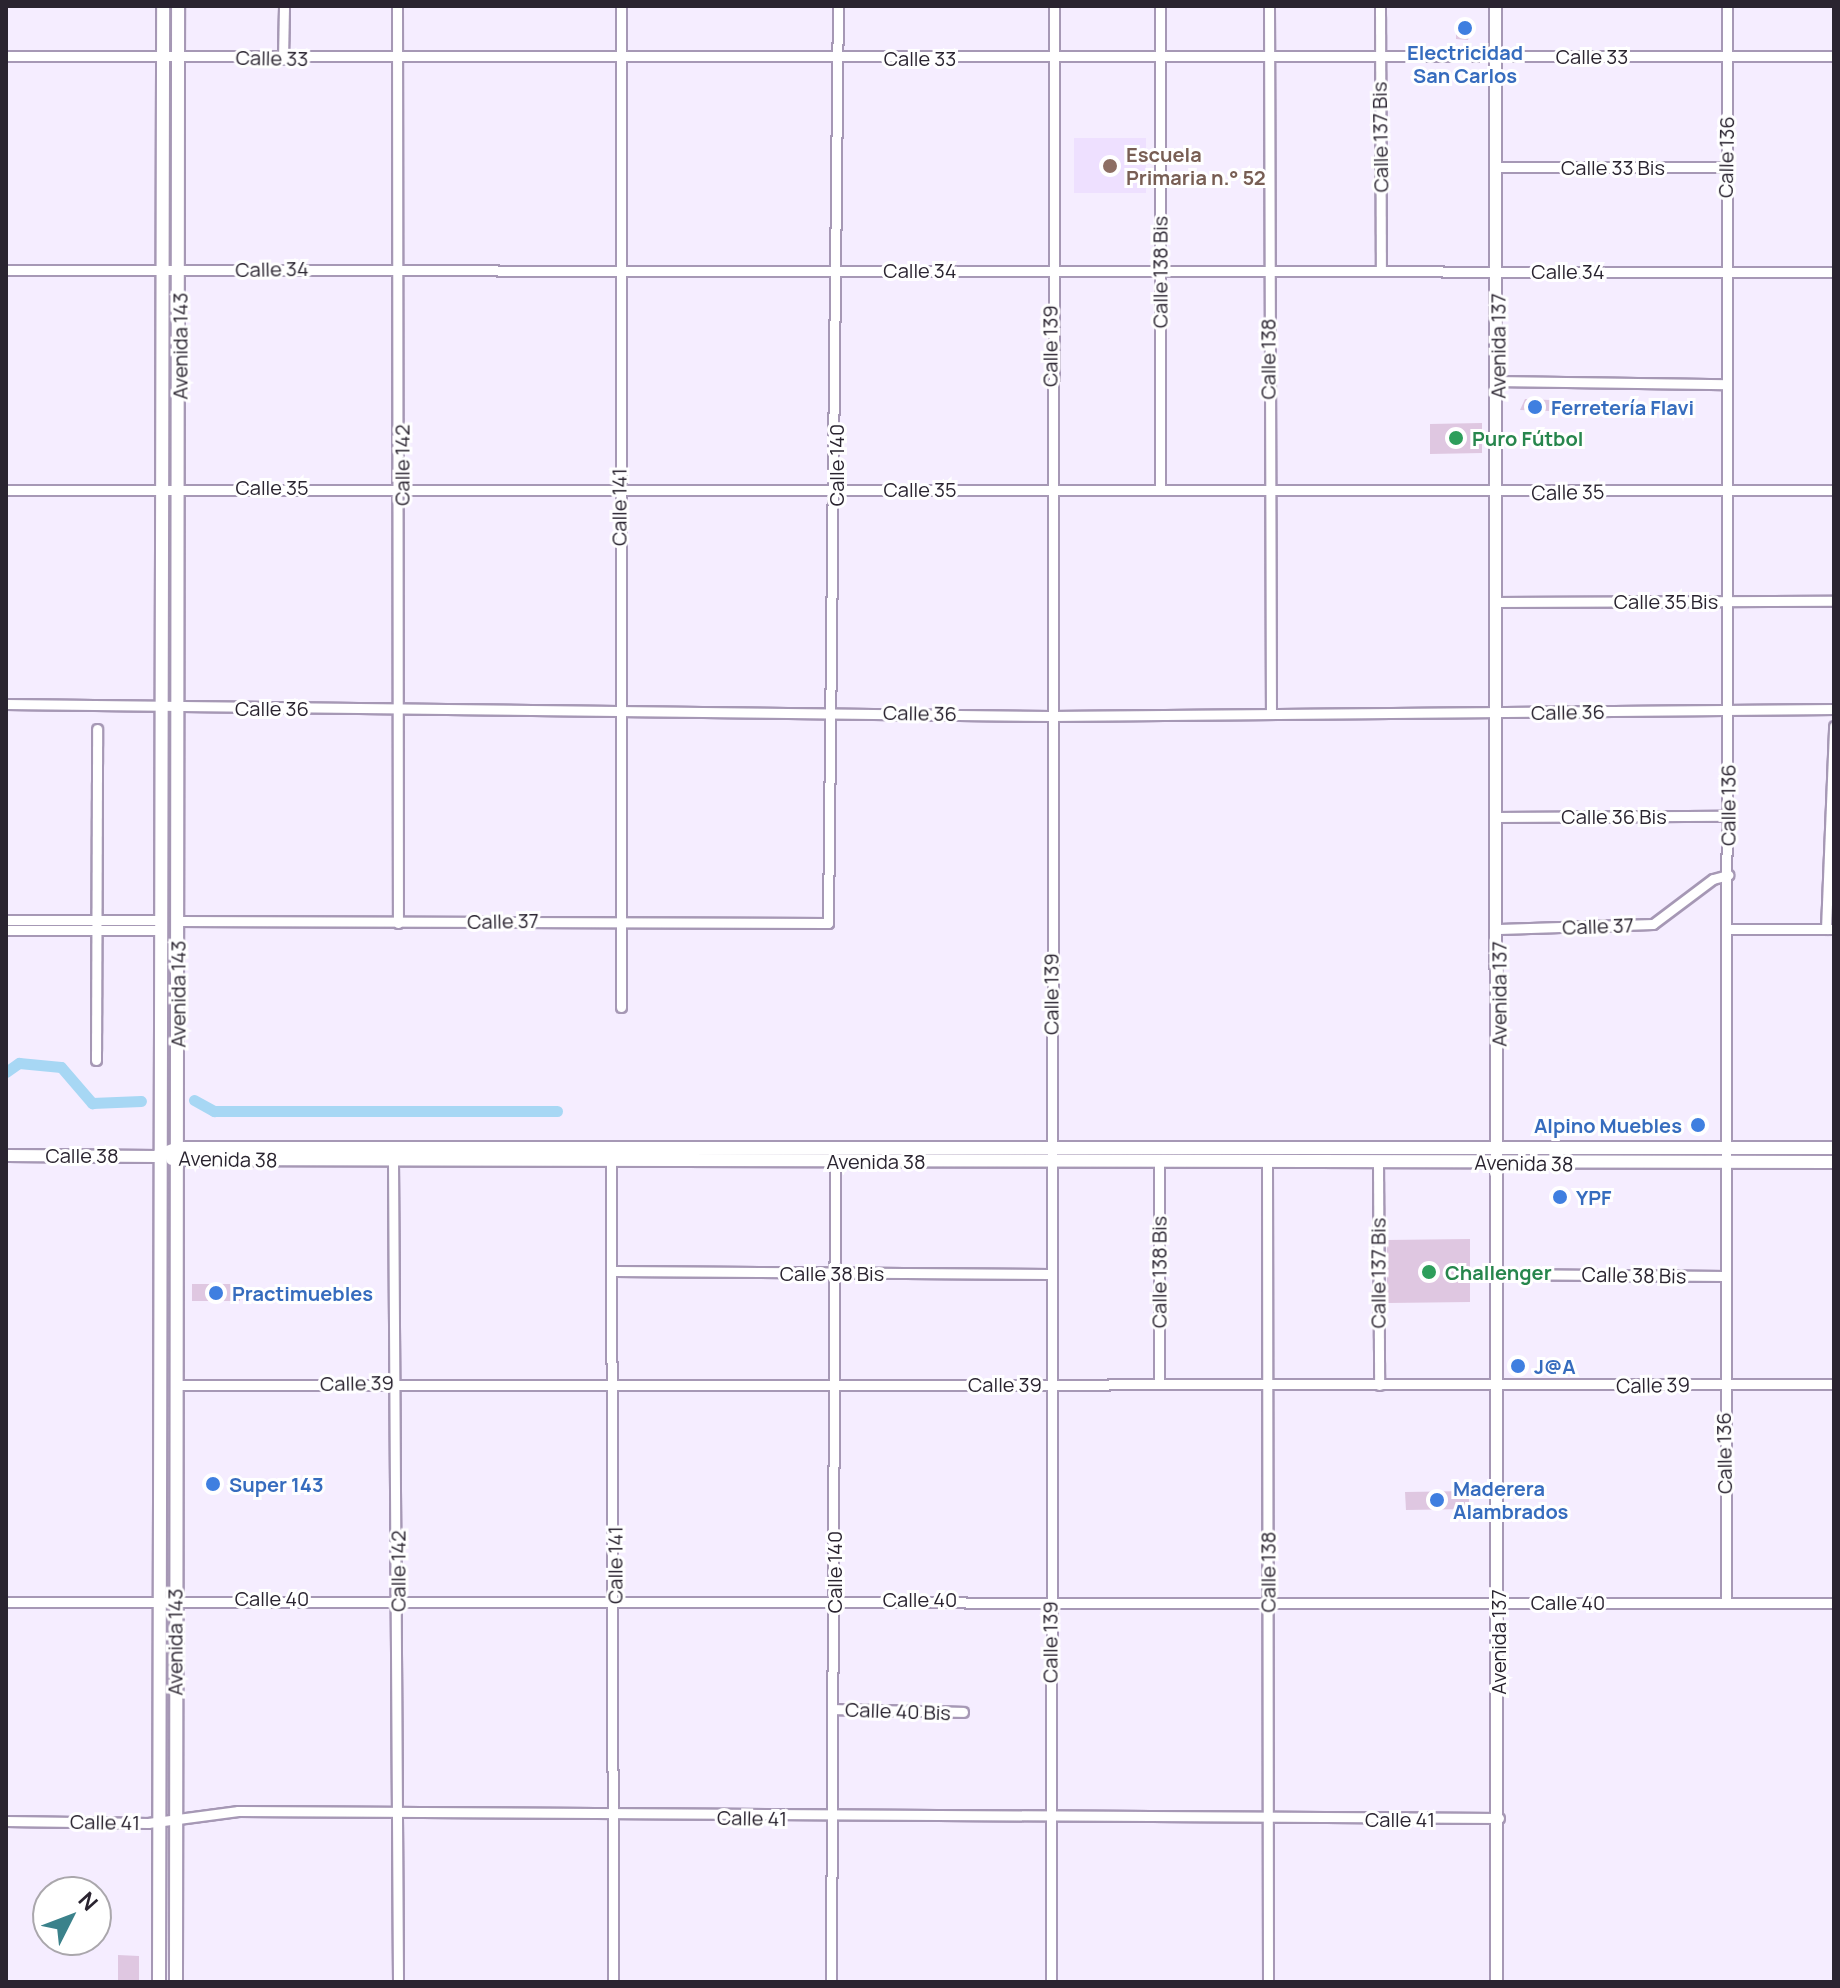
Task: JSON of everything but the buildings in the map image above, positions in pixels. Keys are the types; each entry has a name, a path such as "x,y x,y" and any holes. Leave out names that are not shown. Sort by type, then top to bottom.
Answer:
{"main road":[{"name":"Avenida 143","path":"159,1982 157,1156 159,271 163,6"},
{"name":"Avenida 143","path":"176,1982 177,921 182,708 178,6"},
{"name":"Avenida 38","path":"157,1156 1834,1148"},
{"name":"Avenida 38","path":"178,1154 393,1161 611,1154 835,1161 1051,1154 1159,1161 1834,1162"}],"street":[{"path":"283,59 284,6"},
{"name":"Calle 142","path":"397,6 402,268 398,923"},
{"name":"Calle 141","path":"621,6 621,1007"},
{"name":"Calle 140","path":"828,923 836,490 838,6"},
{"name":"Calle 139","path":"1051,1982 1050,271 1054,6"},
{"name":"Calle 138 Bis","path":"1160,6 1160,490"},
{"name":"Calle 138","path":"1269,6 1271,713"},
{"name":"Calle 137 Bis","path":"1380,6 1381,268"},
{"name":"Avenida 137","path":"1495,6 1500,167 1499,1162 1496,1274 1499,1818 1496,1982"},
{"name":"Calle 136","path":"1726,1603 1724,1384 1728,710 1722,270 1727,6"},
{"name":"Calle 33","path":"6,56 283,59 1834,56"},
{"name":"Calle 33 Bis","path":"1500,167 1726,167"},
{"name":"Calle 34","path":"6,270 402,268 619,272 1381,268 1499,272 1834,272"},
{"path":"1498,381 1723,384"},
{"name":"Calle 35","path":"6,490 619,486 836,490 1834,490"},
{"name":"Calle 35 Bis","path":"1499,602 1834,601"},
{"name":"Calle 36","path":"6,704 160,708 833,711 1051,716 1834,709"},
{"path":"1728,929 1830,929 1834,726"},
{"path":"96,1060 100,925 97,729"},
{"name":"Calle 36 Bis","path":"1499,817 1728,816"},
{"name":"Calle 37","path":"1499,929 1653,924 1713,879 1728,875"},
{"name":"Calle 37","path":"177,921 398,923 620,919 828,923"},
{"path":"6,920 159,925"},
{"path":"6,930 100,925"},
{"name":"Calle 141","path":"611,1154 615,1271 613,1982"},
{"name":"Calle 38","path":"6,1155 157,1156"},
{"name":"Calle 142","path":"393,1161 398,1382 398,1982"},
{"name":"Calle 140","path":"831,1982 835,1161"},
{"name":"Calle 138 Bis","path":"1159,1161 1159,1383"},
{"name":"Calle 138","path":"1267,1162 1268,1982"},
{"name":"Calle 137 Bis","path":"1378,1162 1379,1385"},
{"name":"Calle 38 Bis","path":"615,1271 1049,1274"},
{"name":"Calle 38 Bis","path":"1496,1274 1725,1276"},
{"name":"Calle 39","path":"177,1385 398,1382 1159,1383 1496,1387 1834,1384"},
{"name":"Calle 40","path":"6,1602 175,1598 1834,1603"},
{"name":"Calle 40 Bis","path":"833,1709 963,1712"},
{"name":"Calle 41","path":"6,1821 159,1822 238,1811 832,1819 1499,1818"}],"shaded area":[{"name":"Escuela Primaria n.° 52","path":"1074,138 1146,138 1146,193 1074,193"}],"waterway":[{"path":"6,1072 19,1063 61,1067 92,1103 141,1101"},
{"path":"194,1100 214,1111 557,1111"}],"place":[{"name":"Electricidad San Carlos","path":"1465,28"},
{"name":"Escuela Primaria n.° 52","path":"1110,166"},
{"name":"Ferretería Flavi","path":"1535,407"},
{"name":"Puro Fútbol","path":"1456,438"},
{"name":"Alpino Muebles","path":"1698,1125"},
{"name":"YPF","path":"1560,1197"},
{"name":"Challenger","path":"1429,1272"},
{"name":"Practimuebles","path":"216,1293"},
{"name":"J@A","path":"1518,1366"},
{"name":"Super 143","path":"213,1484"},
{"name":"Maderera Alambrados","path":"1437,1500"}]}
